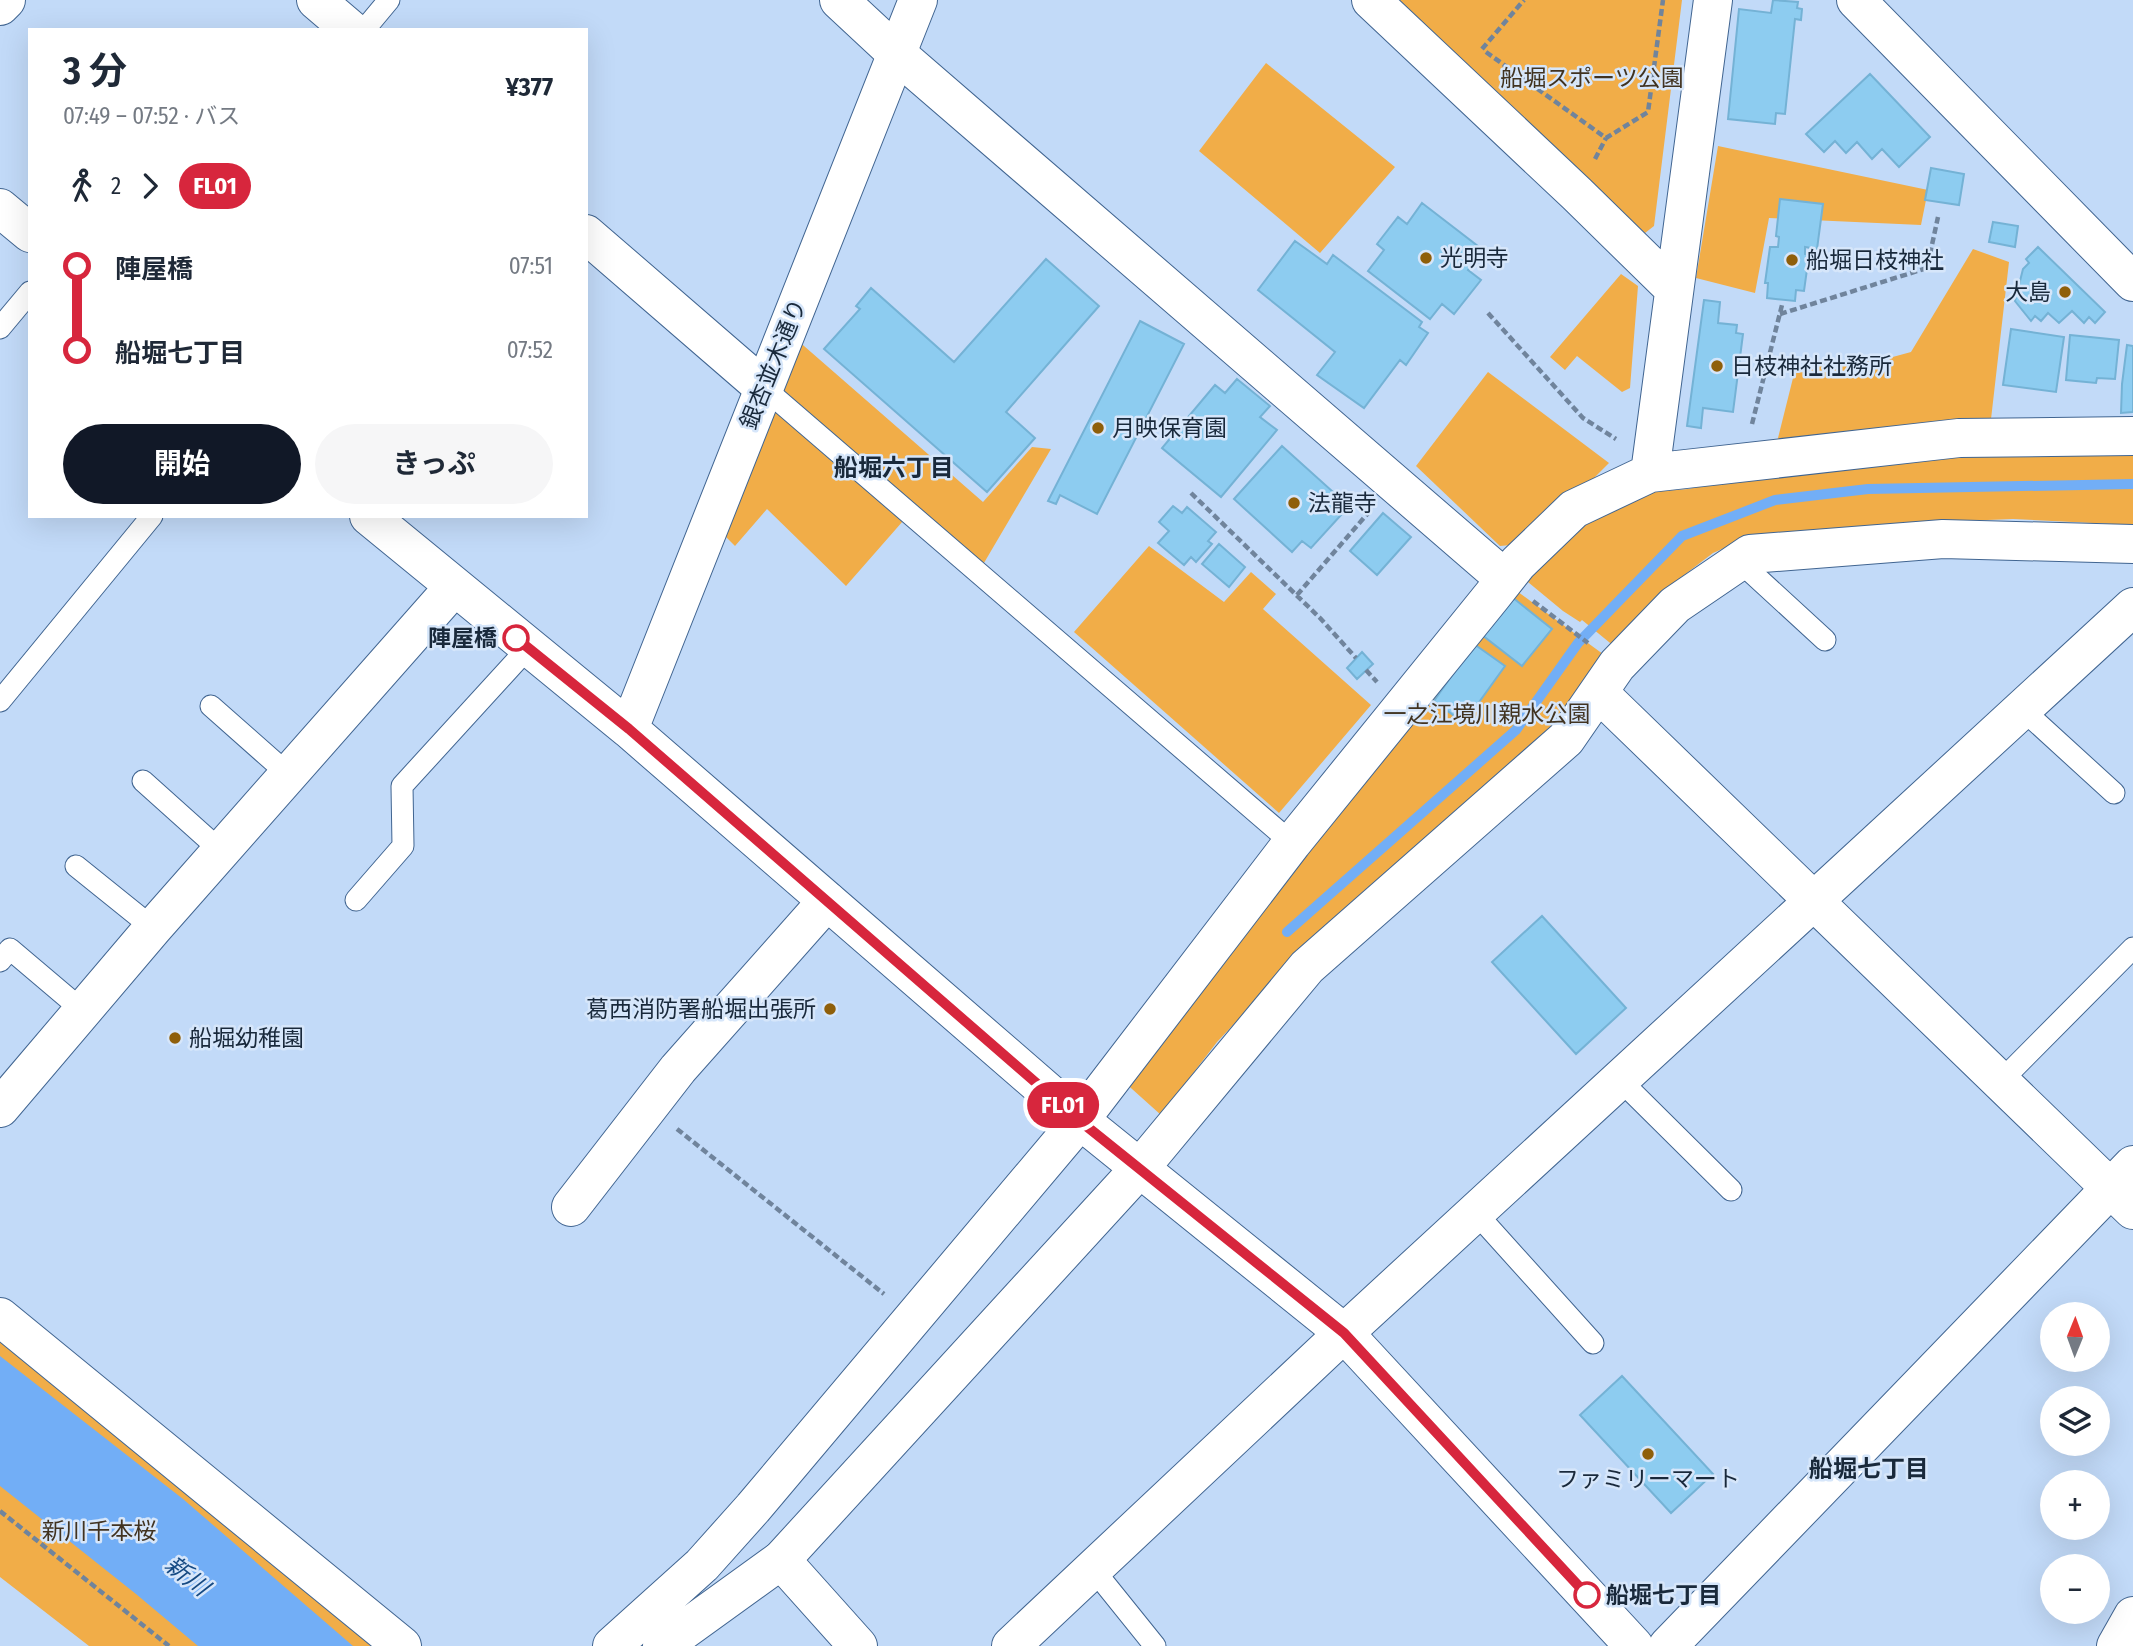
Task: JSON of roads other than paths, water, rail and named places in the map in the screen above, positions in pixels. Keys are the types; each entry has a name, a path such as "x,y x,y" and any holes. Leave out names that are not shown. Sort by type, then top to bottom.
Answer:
{"street":[{"path":"0,6 6,0"},
{"path":"316,0 349,28"},
{"path":"839,0 897,54 1505,579"},
{"name":"銀杏並木通り","path":"629,729 918,0"},
{"path":"1371,0 1674,289"},
{"path":"1651,468 1713,0"},
{"path":"1856,0 2133,282"},
{"path":"0,208 28,231"},
{"path":"588,236 764,388"},
{"path":"612,1646 702,1565 736,1527 1080,1121 1292,844 1505,579 1574,509 1651,468 1742,463 1959,438 2133,436"},
{"path":"371,518 629,729 1080,1121 1344,1333 1634,1646"},
{"path":"662,1646 781,1560 1140,1168 1307,967 1566,739 1608,679 1675,605 1750,554 1943,539 2133,544"},
{"path":"3,1099 454,587"},
{"path":"1011,1646 1344,1333 2133,607"},
{"path":"1608,679 1813,900 2000,1082 2125,1188 1668,1646"},
{"path":"572,1207 678,1069 827,901"},
{"path":"0,1317 402,1646"},
{"path":"781,1560 858,1646"},
{"path":"2116,1646 2133,1616"}],"lane":[{"path":"366,28 389,0"},
{"path":"0,328 28,294"},
{"path":"764,388 1292,844"},
{"path":"0,701 150,518"},
{"path":"1739,561 1825,640"},
{"path":"356,900 402,846 402,786 528,648"},
{"path":"211,706 289,775"},
{"path":"2022,709 2114,793"},
{"path":"143,781 221,851"},
{"path":"76,866 153,928"},
{"path":"2000,1082 2133,948"},
{"path":"0,961 10,949 82,1010"},
{"path":"1619,1079 1731,1190"},
{"path":"1475,1212 1593,1343"},
{"path":"1093,1569 1155,1646"}],"water":[{"name":"新川千本桜","path":"0,1356 183,1499 353,1646 198,1646 0,1486"}],"waterway":[{"path":"1287,932 1516,730 1578,643 1682,536 1775,500 1868,489 2133,484"}],"place":[{"name":"光明寺","path":"1426,258"},
{"name":"船堀日枝神社","path":"1792,260"},
{"name":"大島","path":"2065,292"},
{"name":"日枝神社社務所","path":"1717,366"},
{"name":"月映保育園","path":"1098,428"},
{"name":"法龍寺","path":"1294,503"},
{"name":"陣屋橋","path":"516,638"},
{"name":"葛西消防署船堀出張所","path":"830,1009"},
{"name":"船堀幼稚園","path":"175,1038"},
{"name":"ファミリーマート","path":"1648,1454"},
{"name":"船堀七丁目","path":"1587,1595"}],"district":[{"name":"船堀六丁目","path":"894,468"},
{"name":"船堀七丁目","path":"1869,1469"}],"park label":[{"name":"船堀スポーツ公園","path":"1592,78"},
{"name":"一之江境川親水公園","path":"1487,714"}],"water label":[{"name":"新川","path":"187,1576"}]}
